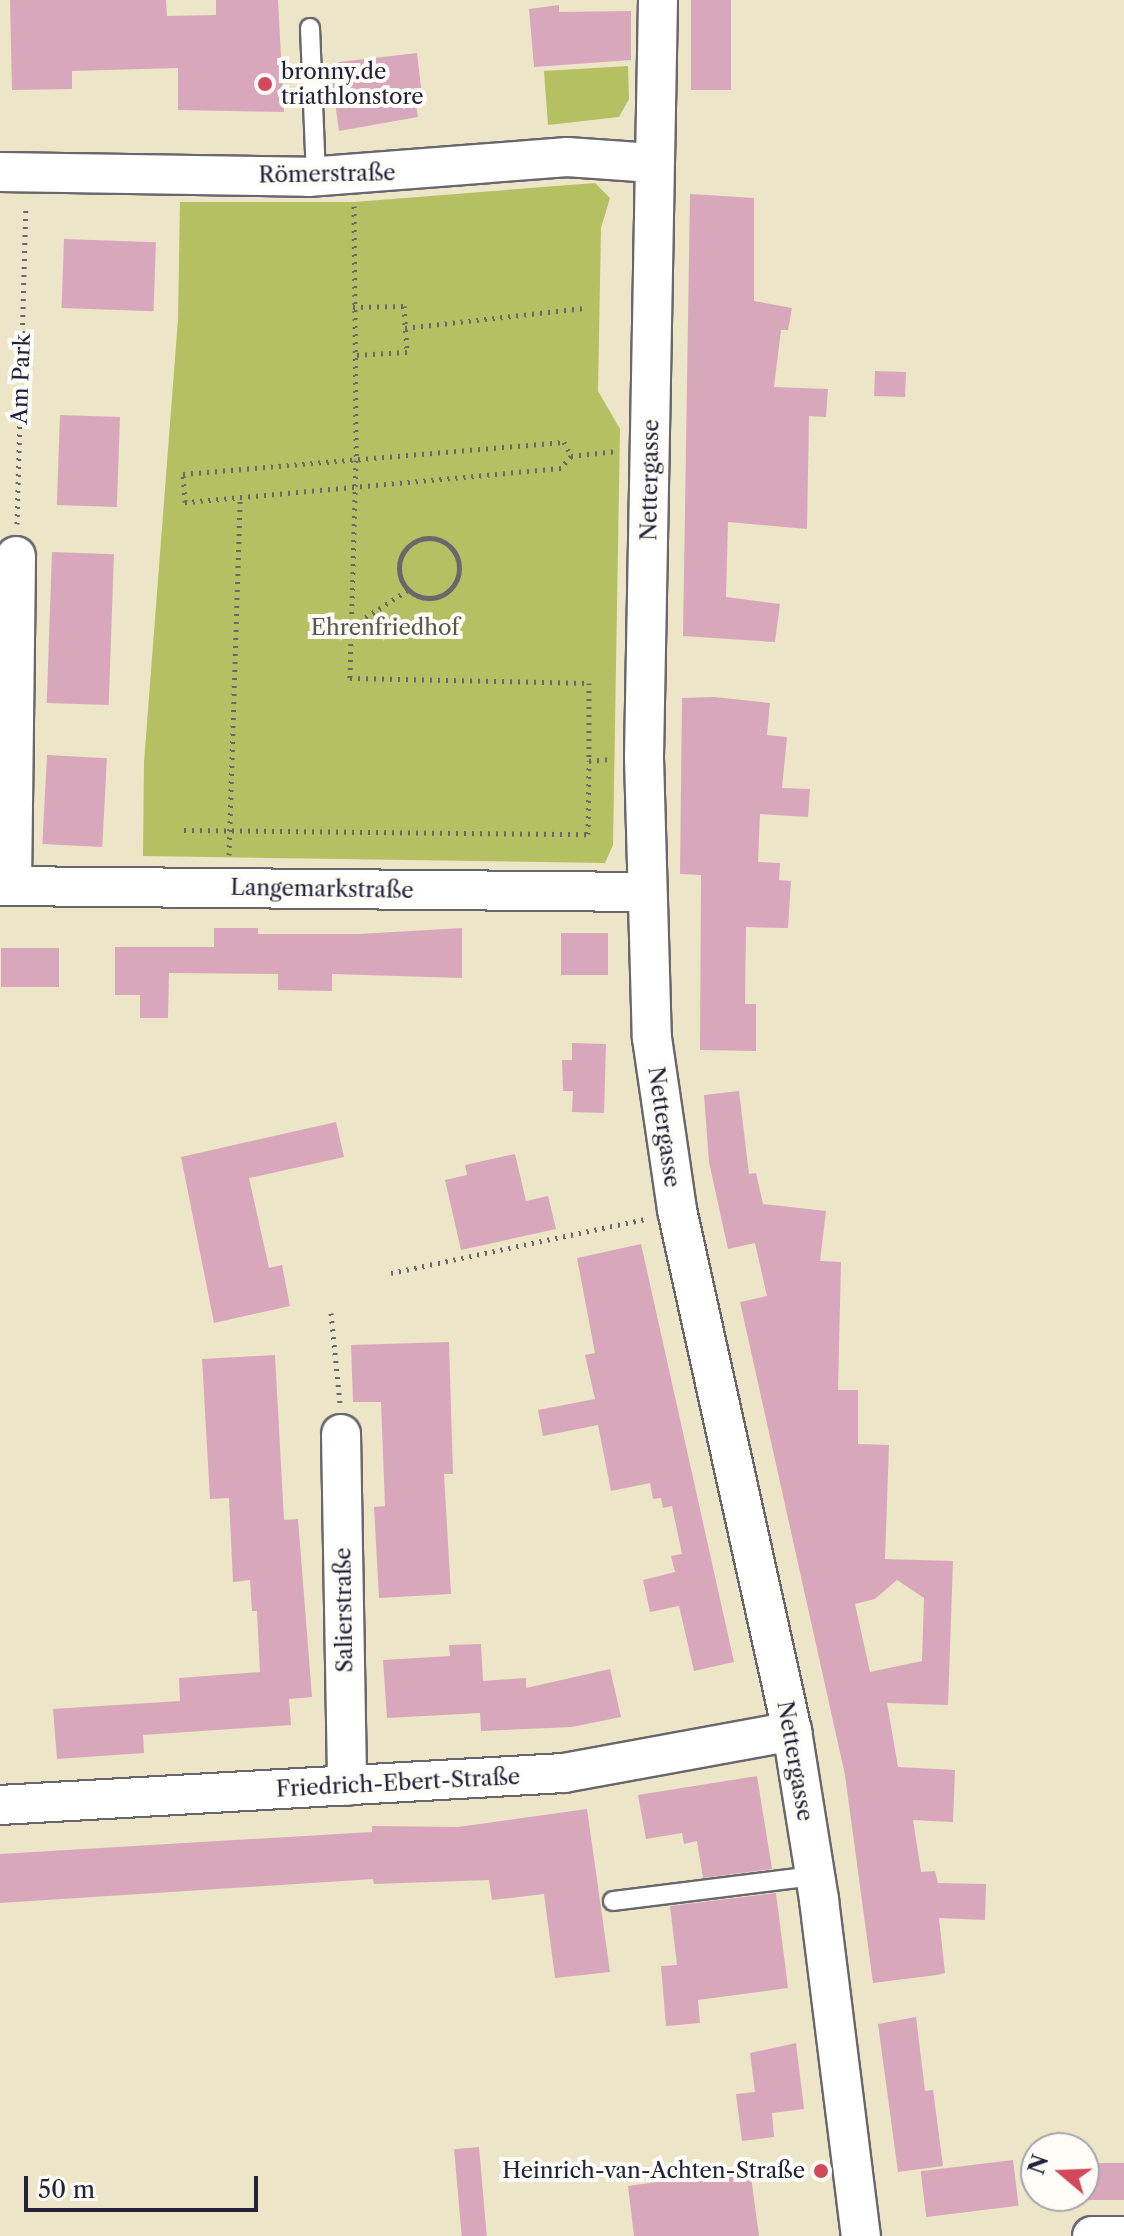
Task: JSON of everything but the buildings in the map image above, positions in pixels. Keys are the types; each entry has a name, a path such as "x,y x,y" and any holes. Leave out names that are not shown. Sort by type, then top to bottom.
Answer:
{"street":[{"name":"Nettergasse","path":"658,0 644,758 645,892 658,1103 677,1210 792,1731 861,2236"},
{"name":"Römerstraße","path":"0,172 334,177 567,157 653,163"},
{"path":"6,886 7,677 16,556"},
{"name":"Langemarkstraße","path":"6,886 645,892"},
{"name":"Salierstraße","path":"341,1434 347,1786"},
{"name":"Friedrich-Ebert-Straße","path":"0,1805 564,1773 792,1731"},
{"path":"1092,2236 1124,2236"}],"lane":[{"path":"310,28 334,177"},
{"path":"613,1901 814,1876"}],"path":[{"path":"184,830 588,834 589,683 350,678 356,460 355,355 353,307 334,177"},
{"name":"Am Park","path":"16,556 26,208"},
{"path":"353,307 404,306 407,352 355,355"},
{"path":"405,328 582,308"},
{"path":"571,456 564,442 183,474 185,502 561,468 571,456 650,450"},
{"path":"229,888 240,497"},
{"path":"352,626 408,590 435,598 452,588 459,570 448,544 429,538 410,545 399,572 408,590"},
{"path":"589,761 644,758"},
{"path":"391,1273 677,1210"},
{"path":"331,1313 341,1434"}],"green space":[{"path":"628,66 629,99 619,117 548,125 544,71"},
{"name":"Ehrenfriedhof","path":"595,183 610,198 601,228 598,391 620,429 613,845 605,863 143,856 144,762 178,319 180,202 354,202"}],"place":[{"name":"bronny.de triathlonstore","path":"265,84"},
{"name":"Heinrich-van-Achten-Straße","path":"821,2171"}]}
